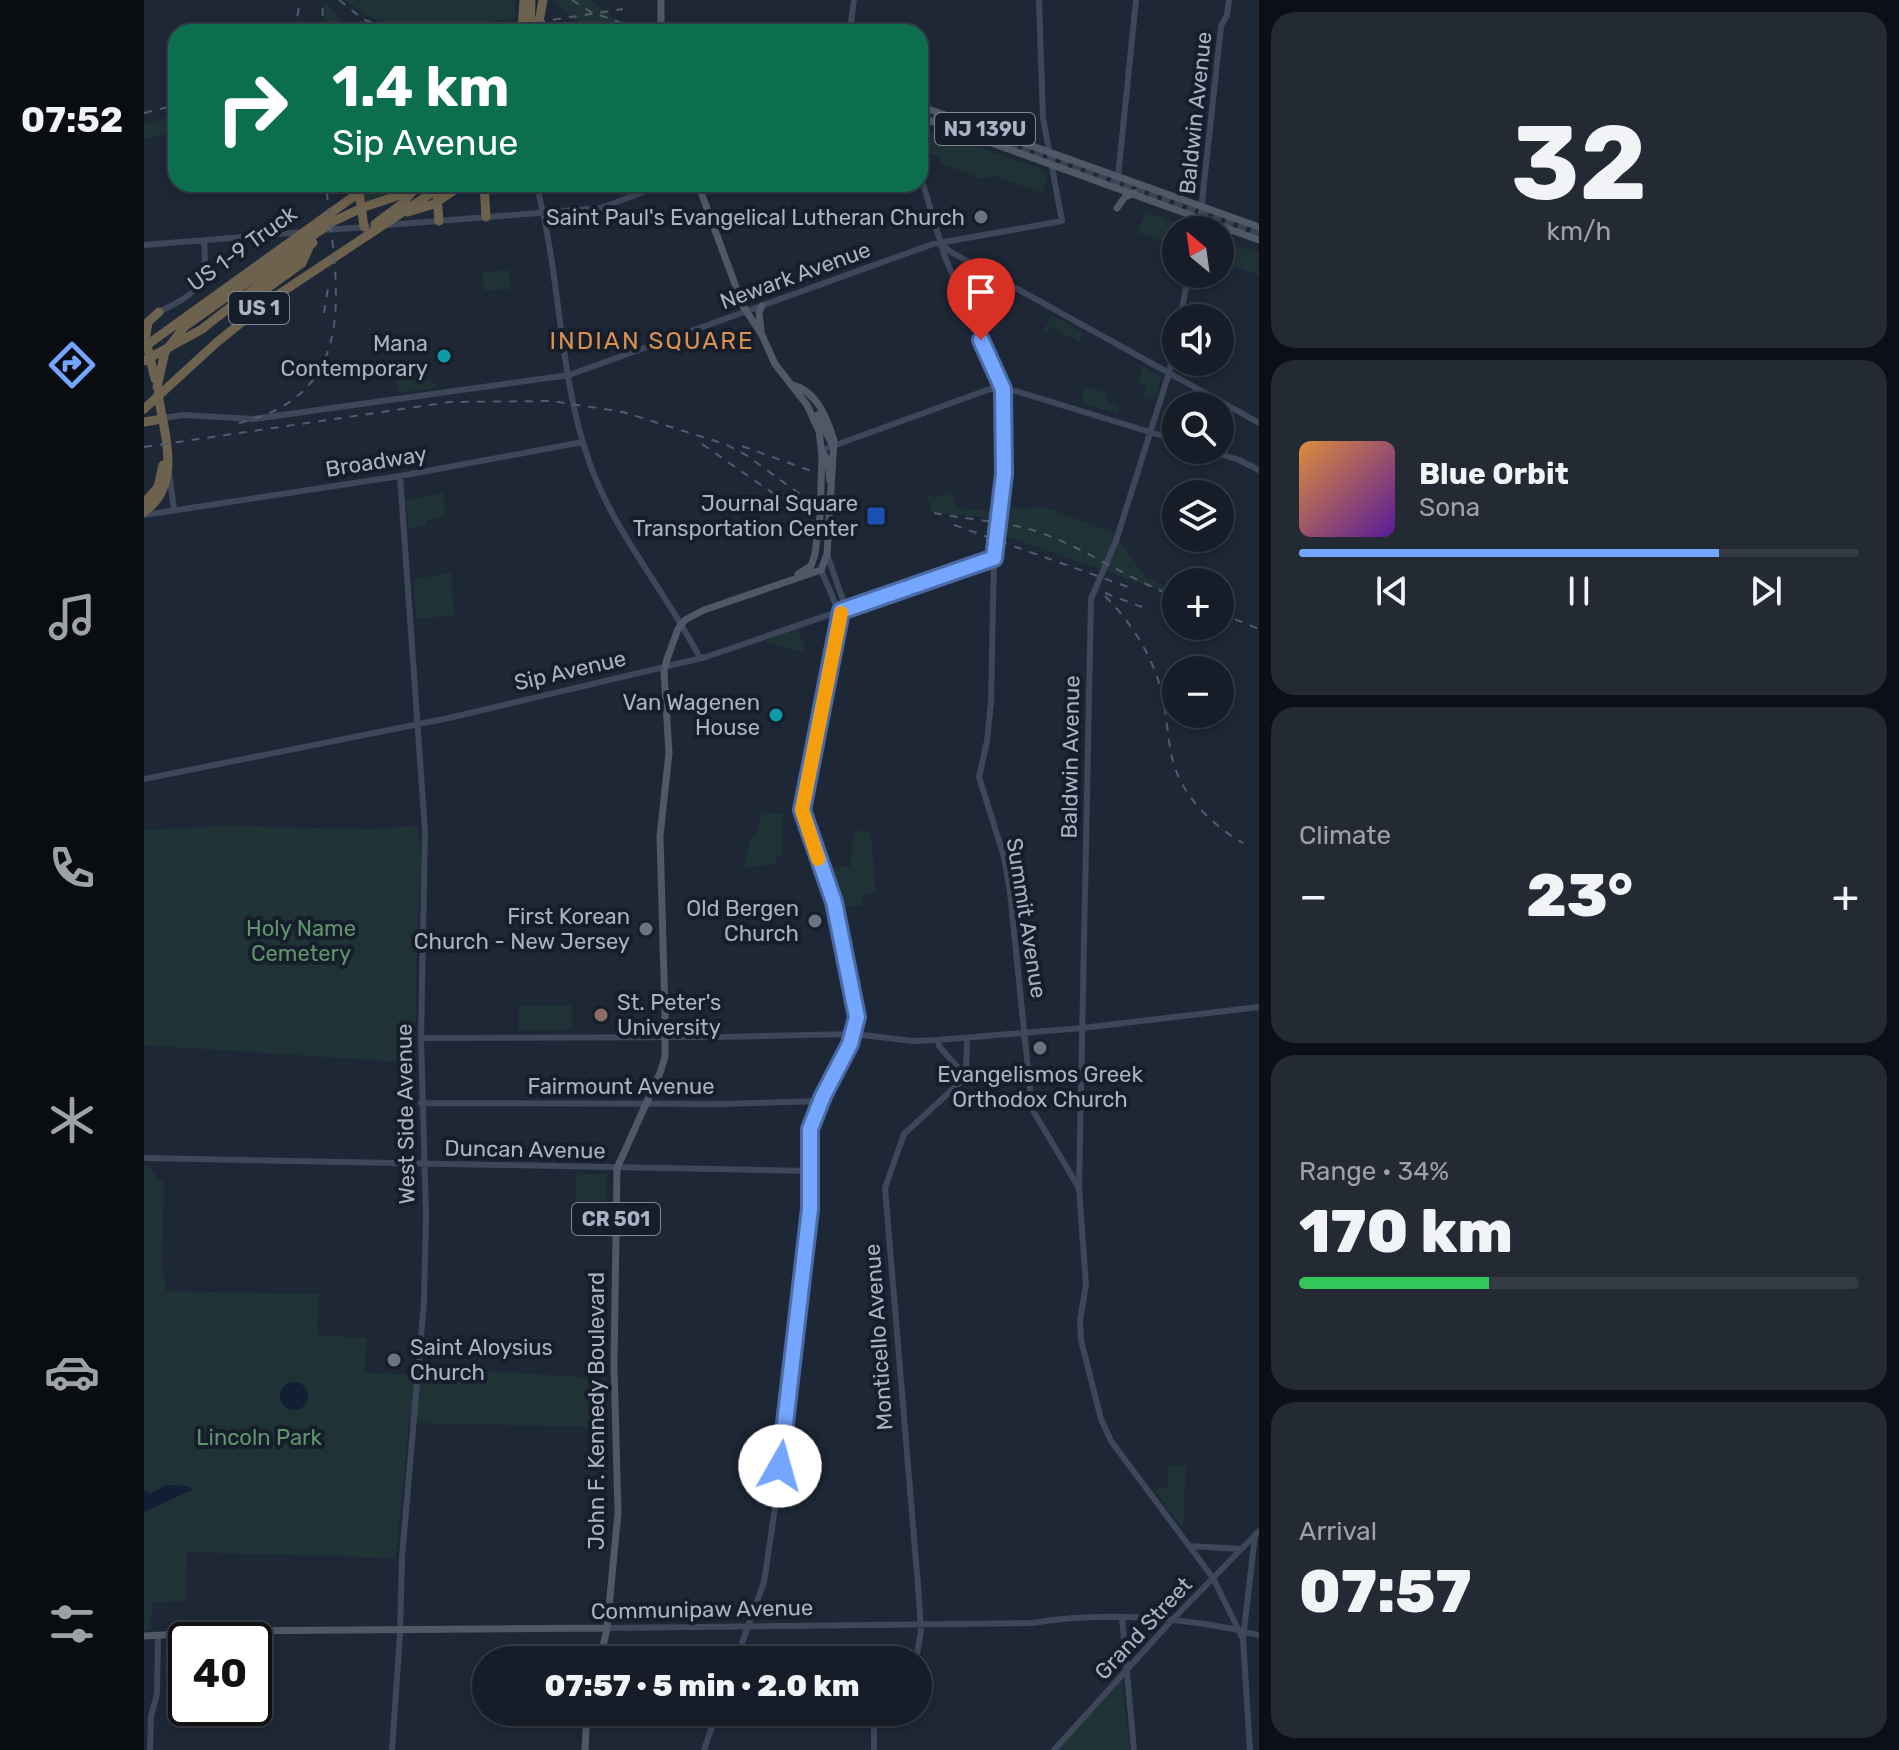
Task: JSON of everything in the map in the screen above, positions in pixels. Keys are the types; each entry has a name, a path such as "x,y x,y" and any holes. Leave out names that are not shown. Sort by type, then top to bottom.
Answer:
{"highway":[{"path":"538,24 543,0"},
{"path":"523,24 528,4"},
{"path":"528,4 529,24"},
{"name":"US 1-9 Truck","path":"277,257 351,192"},
{"path":"361,192 363,230 427,192"},
{"path":"157,387 162,360 171,341 184,327 361,192"},
{"path":"144,339 157,334 340,218 406,192"},
{"name":"US 1","path":"144,402 244,314 403,203 411,192"},
{"path":"387,223 430,192"},
{"path":"439,221 441,192"},
{"name":"US 1","path":"144,409 264,304 387,223 432,205 452,192"},
{"path":"483,192 486,217"},
{"path":"148,507 165,488 168,470 144,359 248,302 302,263 311,249 312,231"},
{"path":"202,329 277,257"},
{"path":"144,314 159,312"},
{"path":"148,507 163,471 157,387 144,339 148,322 159,312"},
{"path":"144,422 159,419"}],"main road":[{"path":"661,0 661,24"},
{"name":"NJ 139U","path":"928,109 1259,227"},
{"name":"NJ 139U","path":"928,120 1198,216"},
{"path":"701,192 731,279 746,311 775,364 807,405 818,425 822,450 821,570"},
{"path":"1117,208 1125,197 1134,193"},
{"name":"NJ 139U","path":"1234,230 1259,240"},
{"path":"760,333 759,312 762,306"},
{"path":"792,385 804,389 819,406 830,429 834,448 827,554 821,570"},
{"path":"807,405 820,418 834,448"},
{"path":"822,450 827,458 831,483"},
{"path":"792,578 811,566 820,516"},
{"path":"681,624 704,610 821,570"},
{"name":"John F. Kennedy Boulevard","path":"603,1646 618,1513 614,1366 617,1168 664,1063 660,836 669,753 665,666 681,624"},
{"name":"Communipaw Avenue","path":"144,1636 209,1631 607,1628"},
{"path":"585,1750 586,1726"}],"street":[{"path":"851,24 854,0"},
{"path":"1039,0 1043,118 1051,164"},
{"path":"1117,187 1136,0"},
{"name":"Baldwin Avenue","path":"1201,216 1221,26 1227,15 1229,0"},
{"name":"Newark Avenue","path":"159,419 184,415 253,419 569,375 940,243 1062,221 1051,164"},
{"path":"538,192 569,375 589,463 610,505 700,658"},
{"path":"144,245 312,231 363,230 604,208 644,192"},
{"name":"Summit Avenue","path":"925,192 940,243 1003,389 1004,474 994,558 991,702 979,777 1004,857 1017,942 1032,1109 1079,1188 1086,1285 1080,1320 1081,1340 1101,1419 1111,1441 1213,1578 1241,1630 1250,1750"},
{"path":"159,312 187,297 202,282 206,266 204,240"},
{"path":"940,243 1162,369"},
{"name":"Baldwin Avenue","path":"1079,1188 1090,610 1093,594 1116,541 1168,376"},
{"path":"1174,376 1259,423"},
{"path":"822,450 990,389 1003,389 1162,435"},
{"name":"Broadway","path":"148,507 162,513 400,476 583,442"},
{"path":"1234,460 1259,470"},
{"path":"168,470 174,509"},
{"name":"West Side Avenue","path":"392,1750 402,1555 424,1302 426,1214 421,1103 425,838 400,476"},
{"path":"148,507 162,513"},
{"name":"Broadway","path":"148,507 174,509"},
{"path":"742,1646 764,1582 779,1481 810,1209 810,1129 854,1034 857,1014 834,902 802,810 844,603 827,554"},
{"name":"Sip Avenue","path":"144,779 417,723 700,658 994,558"},
{"path":"821,570 841,611"},
{"path":"421,1038 854,1034 913,1041 1082,1028 1259,1007"},
{"path":"966,1077 967,1038"},
{"path":"938,1040 939,1046 966,1077"},
{"name":"Monticello Avenue","path":"918,1646 920,1624 885,1188 904,1134 966,1077"},
{"name":"Fairmount Avenue","path":"421,1103 821,1101"},
{"name":"Duncan Avenue","path":"144,1158 423,1166 809,1171"},
{"path":"1241,1630 1257,1533"},
{"name":"Grand Street","path":"1054,1750 1172,1620 1257,1533"},
{"path":"1189,1546 1241,1549 1249,1559 1251,1571"},
{"name":"Communipaw Avenue","path":"607,1628 1032,1623 1082,1616 1172,1620 1259,1635"},
{"path":"1122,1618 1134,1750"},
{"path":"150,1750 151,1716 158,1689 158,1635"},
{"path":"704,1750 712,1726"},
{"path":"874,1726 874,1750"}],"green space":[{"path":"346,0 515,0 515,18 475,24 389,24 365,14"},
{"path":"552,0 592,0 613,18 630,24 580,24"},
{"path":"324,2 344,24 325,24"},
{"path":"168,117 168,134 144,139 144,124"},
{"path":"934,132 1044,170 1047,181 1042,193 994,176 982,179 941,164 941,157 928,154 928,135"},
{"path":"367,192 401,192 366,202 363,195"},
{"path":"1146,212 1162,218 1162,241 1137,232"},
{"path":"1234,244 1259,253 1259,275 1234,267"},
{"path":"508,270 511,289 484,290 482,272"},
{"path":"1052,315 1084,333 1079,342 1052,327 1054,322 1047,334 1043,332"},
{"path":"1141,365 1162,377 1155,399 1143,396 1146,386 1137,382"},
{"path":"408,368 437,385 437,388 399,393 396,370"},
{"path":"1085,386 1107,393 1106,400 1120,407 1117,413 1081,403"},
{"path":"952,492 957,506 967,510 994,510 993,519 932,512 926,494 934,497"},
{"path":"444,493 445,518 427,519 427,526 408,528 406,500"},
{"path":"1044,507 1114,533 1146,578 1162,584 1162,591 1003,535 1006,509"},
{"path":"451,572 454,615 416,619 413,580"},
{"path":"798,629 804,652 766,643 766,640"},
{"path":"762,812 783,814 783,855 776,857 777,863 743,869 751,836 756,836"},
{"name":"Holy Name Cemetery","path":"223,826 370,829 418,826 421,853 416,1063 144,1045 144,830"},
{"path":"854,830 871,833 876,893 864,894 862,906 842,906 828,867 850,867"},
{"path":"572,1005 572,1030 519,1030 519,1006"},
{"name":"Lincoln Park","path":"144,1165 164,1182 162,1264 166,1291 319,1294 317,1335 366,1338 365,1373 413,1374 414,1366 607,1379 609,1427 409,1423 396,1558 187,1552 186,1601 152,1602 151,1629 144,1630"},
{"path":"576,1174 607,1174 606,1201 576,1201"},
{"path":"1167,1465 1186,1465 1183,1528 1153,1489 1168,1487"},
{"path":"1122,1679 1130,1750 1057,1750"}],"water":[{"path":"294,1382 304,1386 308,1396 304,1406 294,1410 284,1406 280,1396 284,1386"},
{"path":"166,1485 189,1486 192,1490 144,1512 144,1490 150,1494"}],"tunnel":[{"path":"928,115 1259,233"}],"railway":[{"path":"296,24 300,0"},
{"path":"322,24 323,0"},
{"path":"339,0 375,24"},
{"path":"572,0 591,12 624,24"},
{"path":"526,24 623,9"},
{"path":"144,113 168,107"},
{"path":"239,423 280,408 307,386 325,360 334,328 336,294 327,192"},
{"path":"324,313 329,282"},
{"path":"144,447 450,402 552,401 623,412 725,444 746,455 811,502"},
{"path":"702,444 774,494 792,502"},
{"path":"742,446 814,472"},
{"path":"934,513 1040,532 1162,591"},
{"path":"954,525 1131,588"},
{"path":"1105,593 1142,607"},
{"path":"1105,596 1123,616 1151,661 1164,703 1171,753 1188,794 1219,826 1243,843"},
{"path":"1234,619 1259,629"}],"slow traffic":[{"path":"818,859 802,810 841,613"}],"place":[{"name":"Saint Paul's Evangelical Lutheran Church","path":"981,217"},
{"name":"Mana Contemporary","path":"444,356"},
{"name":"Journal Square Transportation Center","path":"876,516"},
{"name":"Van Wagenen House","path":"776,715"},
{"name":"Old Bergen Church","path":"815,921"},
{"name":"First Korean Church - New Jersey","path":"646,929"},
{"name":"St. Peter's University","path":"601,1015"},
{"name":"Evangelismos Greek Orthodox Church","path":"1040,1048"},
{"name":"Saint Aloysius Church","path":"394,1360"}],"district":[{"name":"INDIAN SQUARE","path":"652,341"}],"route":[{"path":"780,1466 810,1209 810,1129 850,1044 856,1029 857,1014 834,902 802,810 841,611 994,558 1004,474 1003,389 981,340"}]}
